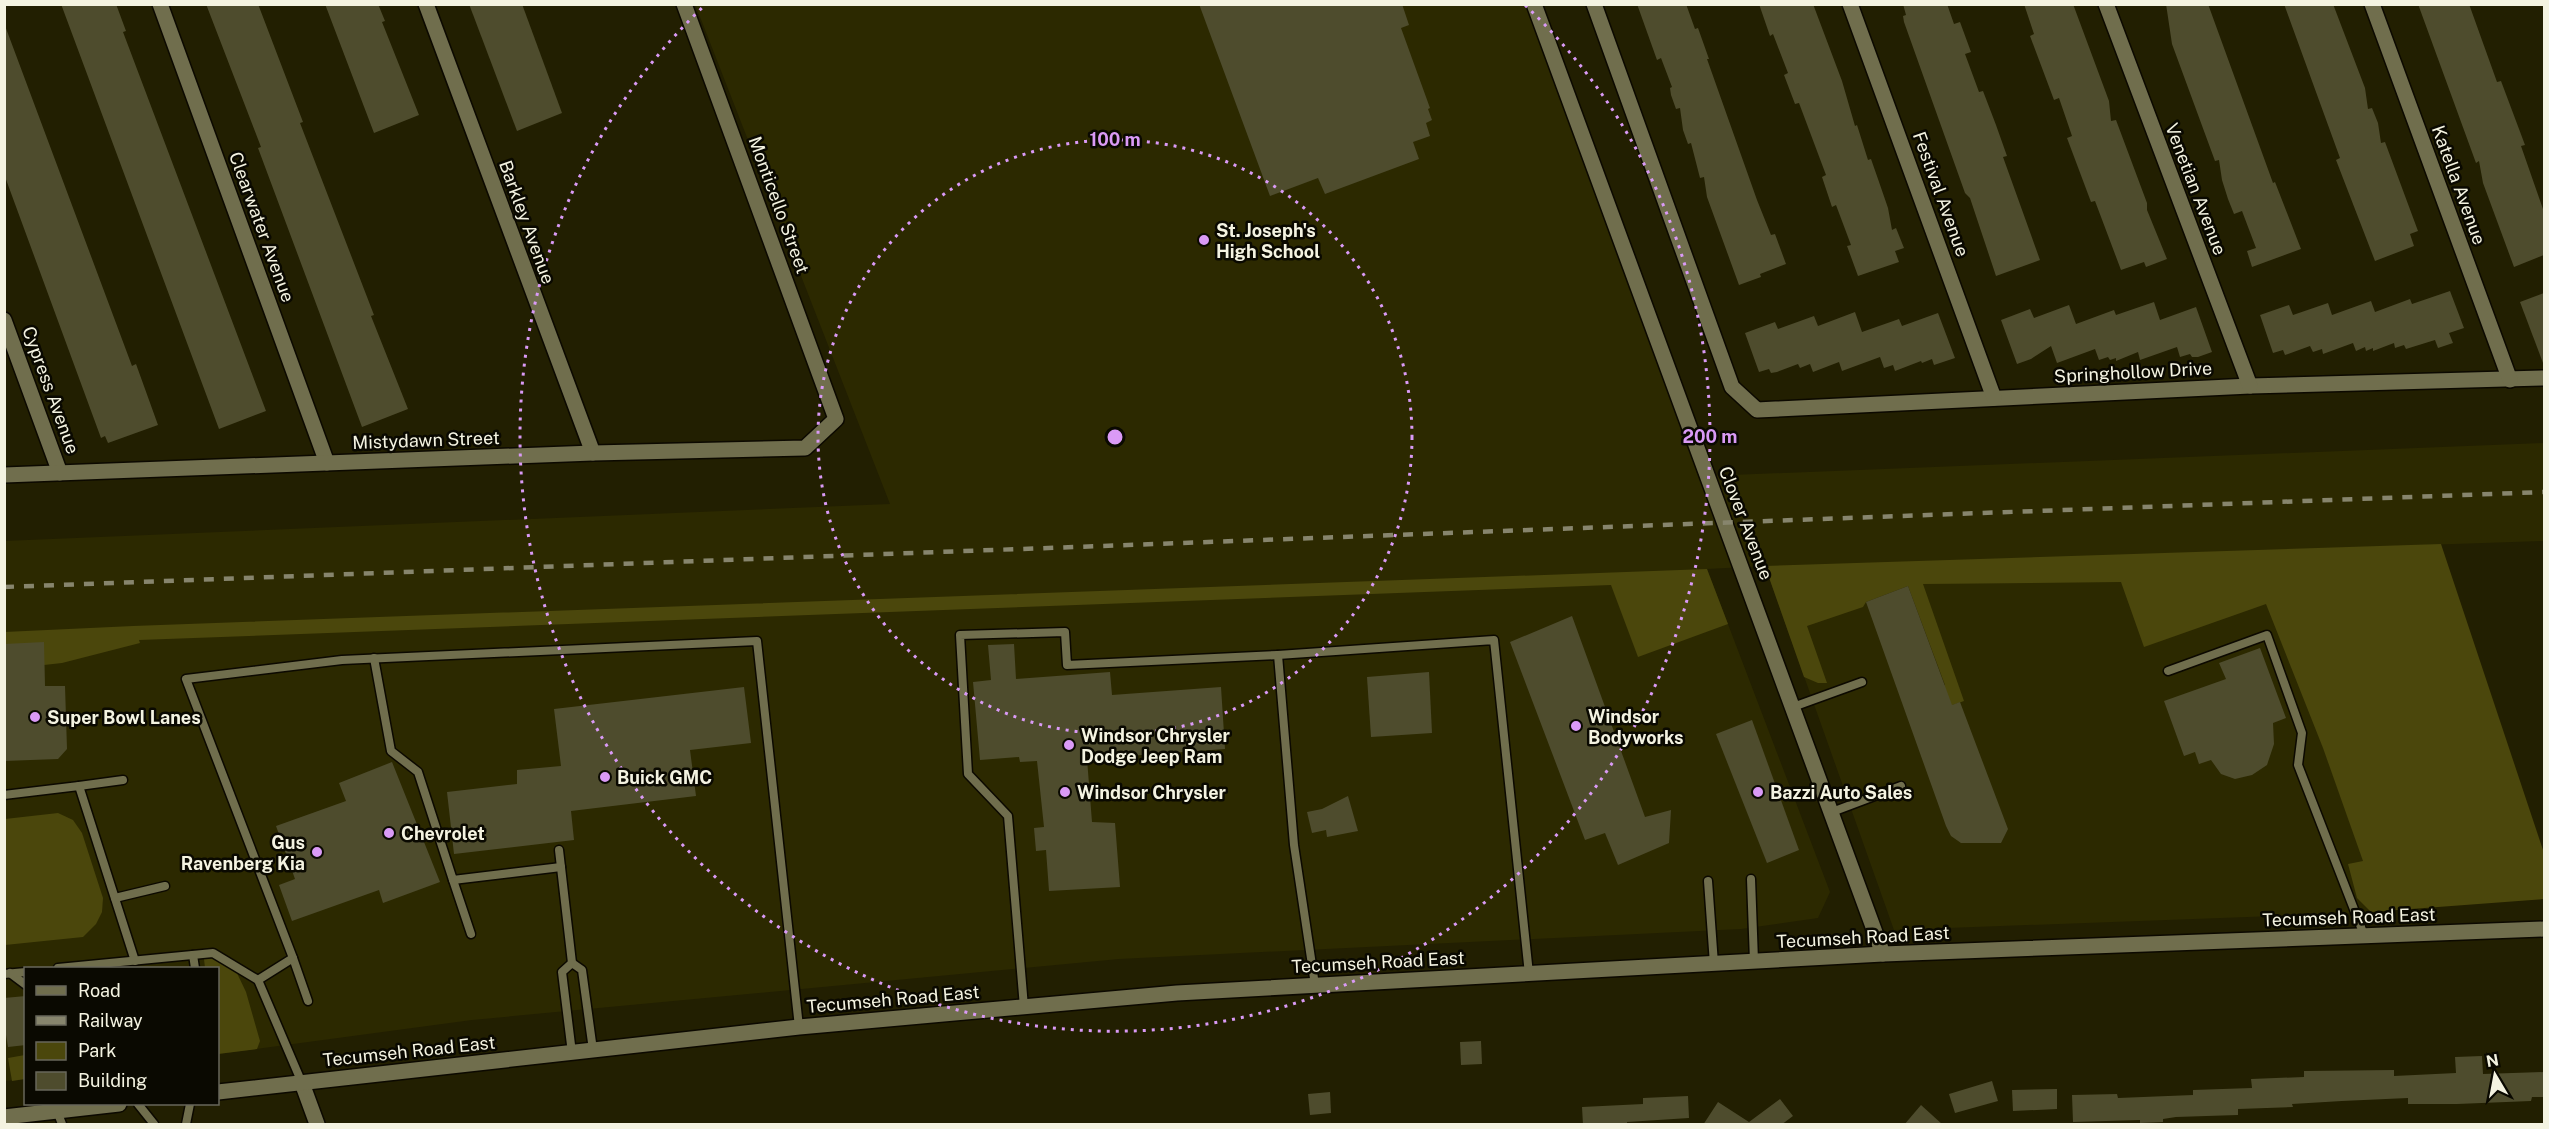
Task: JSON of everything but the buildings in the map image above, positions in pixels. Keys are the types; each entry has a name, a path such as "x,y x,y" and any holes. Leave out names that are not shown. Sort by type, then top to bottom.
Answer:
{"street":[{"name":"Clearwater Avenue","path":"160,4 327,463"},
{"name":"Barkley Avenue","path":"426,4 593,453"},
{"name":"Monticello Street","path":"684,4 836,419"},
{"name":"Clover Avenue","path":"1534,4 1883,954"},
{"name":"Springhollow Drive","path":"1594,4 1732,387 1757,410 2250,386 2544,378"},
{"name":"Festival Avenue","path":"1850,4 1994,398"},
{"name":"Venetian Avenue","path":"2106,4 2250,386"},
{"name":"Katella Avenue","path":"2372,4 2510,380"},
{"name":"Cypress Avenue","path":"4,320 60,473"},
{"name":"Mistydawn Street","path":"4,475 593,453 806,448 836,419"},
{"name":"Tecumseh Road East","path":"219,1092 799,1027 1177,993 1883,954 2544,929"},
{"path":"302,1083 317,1125"},
{"path":"4,1117 60,1118 115,1105"}],"lane":[{"path":"1024,1007 1008,816 968,774 960,635 1065,632 1067,665 1278,656 1494,640 1529,974"},
{"path":"2168,671 2267,635 2302,733 2298,765 2364,935"},
{"path":"308,1001 186,679 342,660 757,641 799,1027"},
{"path":"1278,656 1294,845 1315,985"},
{"path":"374,658 392,751 418,772 471,934"},
{"path":"1793,707 1862,682"},
{"path":"4,795 123,780"},
{"path":"79,786 135,961"},
{"path":"1832,812 1901,786"},
{"path":"559,850 572,963 582,970 593,1050"},
{"path":"453,880 561,867"},
{"path":"1750,879 1754,962"},
{"path":"1708,882 1714,964"},
{"path":"115,898 165,886"},
{"path":"77,967 213,953 258,980 302,1083"},
{"path":"193,955 195,967"},
{"path":"258,980 293,958"},
{"path":"572,963 562,972 572,1053"},
{"path":"7,974 24,972"},
{"path":"7,974 24,984"},
{"path":"139,1105 154,1125"},
{"path":"186,1125 190,1105"}],"shaded area":[{"path":"695,4 1533,5 1707,476 2544,443 2544,541 2253,551 2382,912 1894,930 1765,566 1707,569 1830,892 1818,918 1741,929 1119,959 472,1020 219,1054 219,967 24,967 24,1079 5,1081 4,541 890,504"}],"green space":[{"path":"2441,544 2544,853 2544,899 2371,912 2357,898 2348,864 2363,861 2323,748 2266,604 2144,647 2121,582 1923,584 1964,701 1910,720 1903,701 1945,685 1908,586 1866,602 1863,607 1807,626 1827,683 1818,683 1804,677 1765,566"},
{"path":"1707,569 1728,624 1638,657 1611,585 139,640 140,643 62,663 44,665 5,644 4,632 133,626"},
{"path":"58,813 73,820 82,833 103,898 102,912 96,924 83,937 5,945 5,819"},
{"path":"219,958 236,971 246,992 260,1041 257,1049 219,1054 219,967 205,967 204,959"},
{"path":"24,1055 24,1079 12,1081 8,1058"}],"railway":[{"path":"4,587 2544,492"}],"place":[{"name":"St. Joseph's High School","path":"1204,240"},
{"name":"Super Bowl Lanes","path":"35,717"},
{"name":"Windsor Bodyworks","path":"1576,726"},
{"name":"Windsor Chrysler Dodge Jeep Ram","path":"1069,745"},
{"name":"Buick GMC","path":"605,777"},
{"name":"Windsor Chrysler","path":"1065,792"},
{"name":"Bazzi Auto Sales","path":"1758,792"},
{"name":"Chevrolet","path":"389,833"},
{"name":"Gus Ravenberg Kia","path":"317,852"}]}
